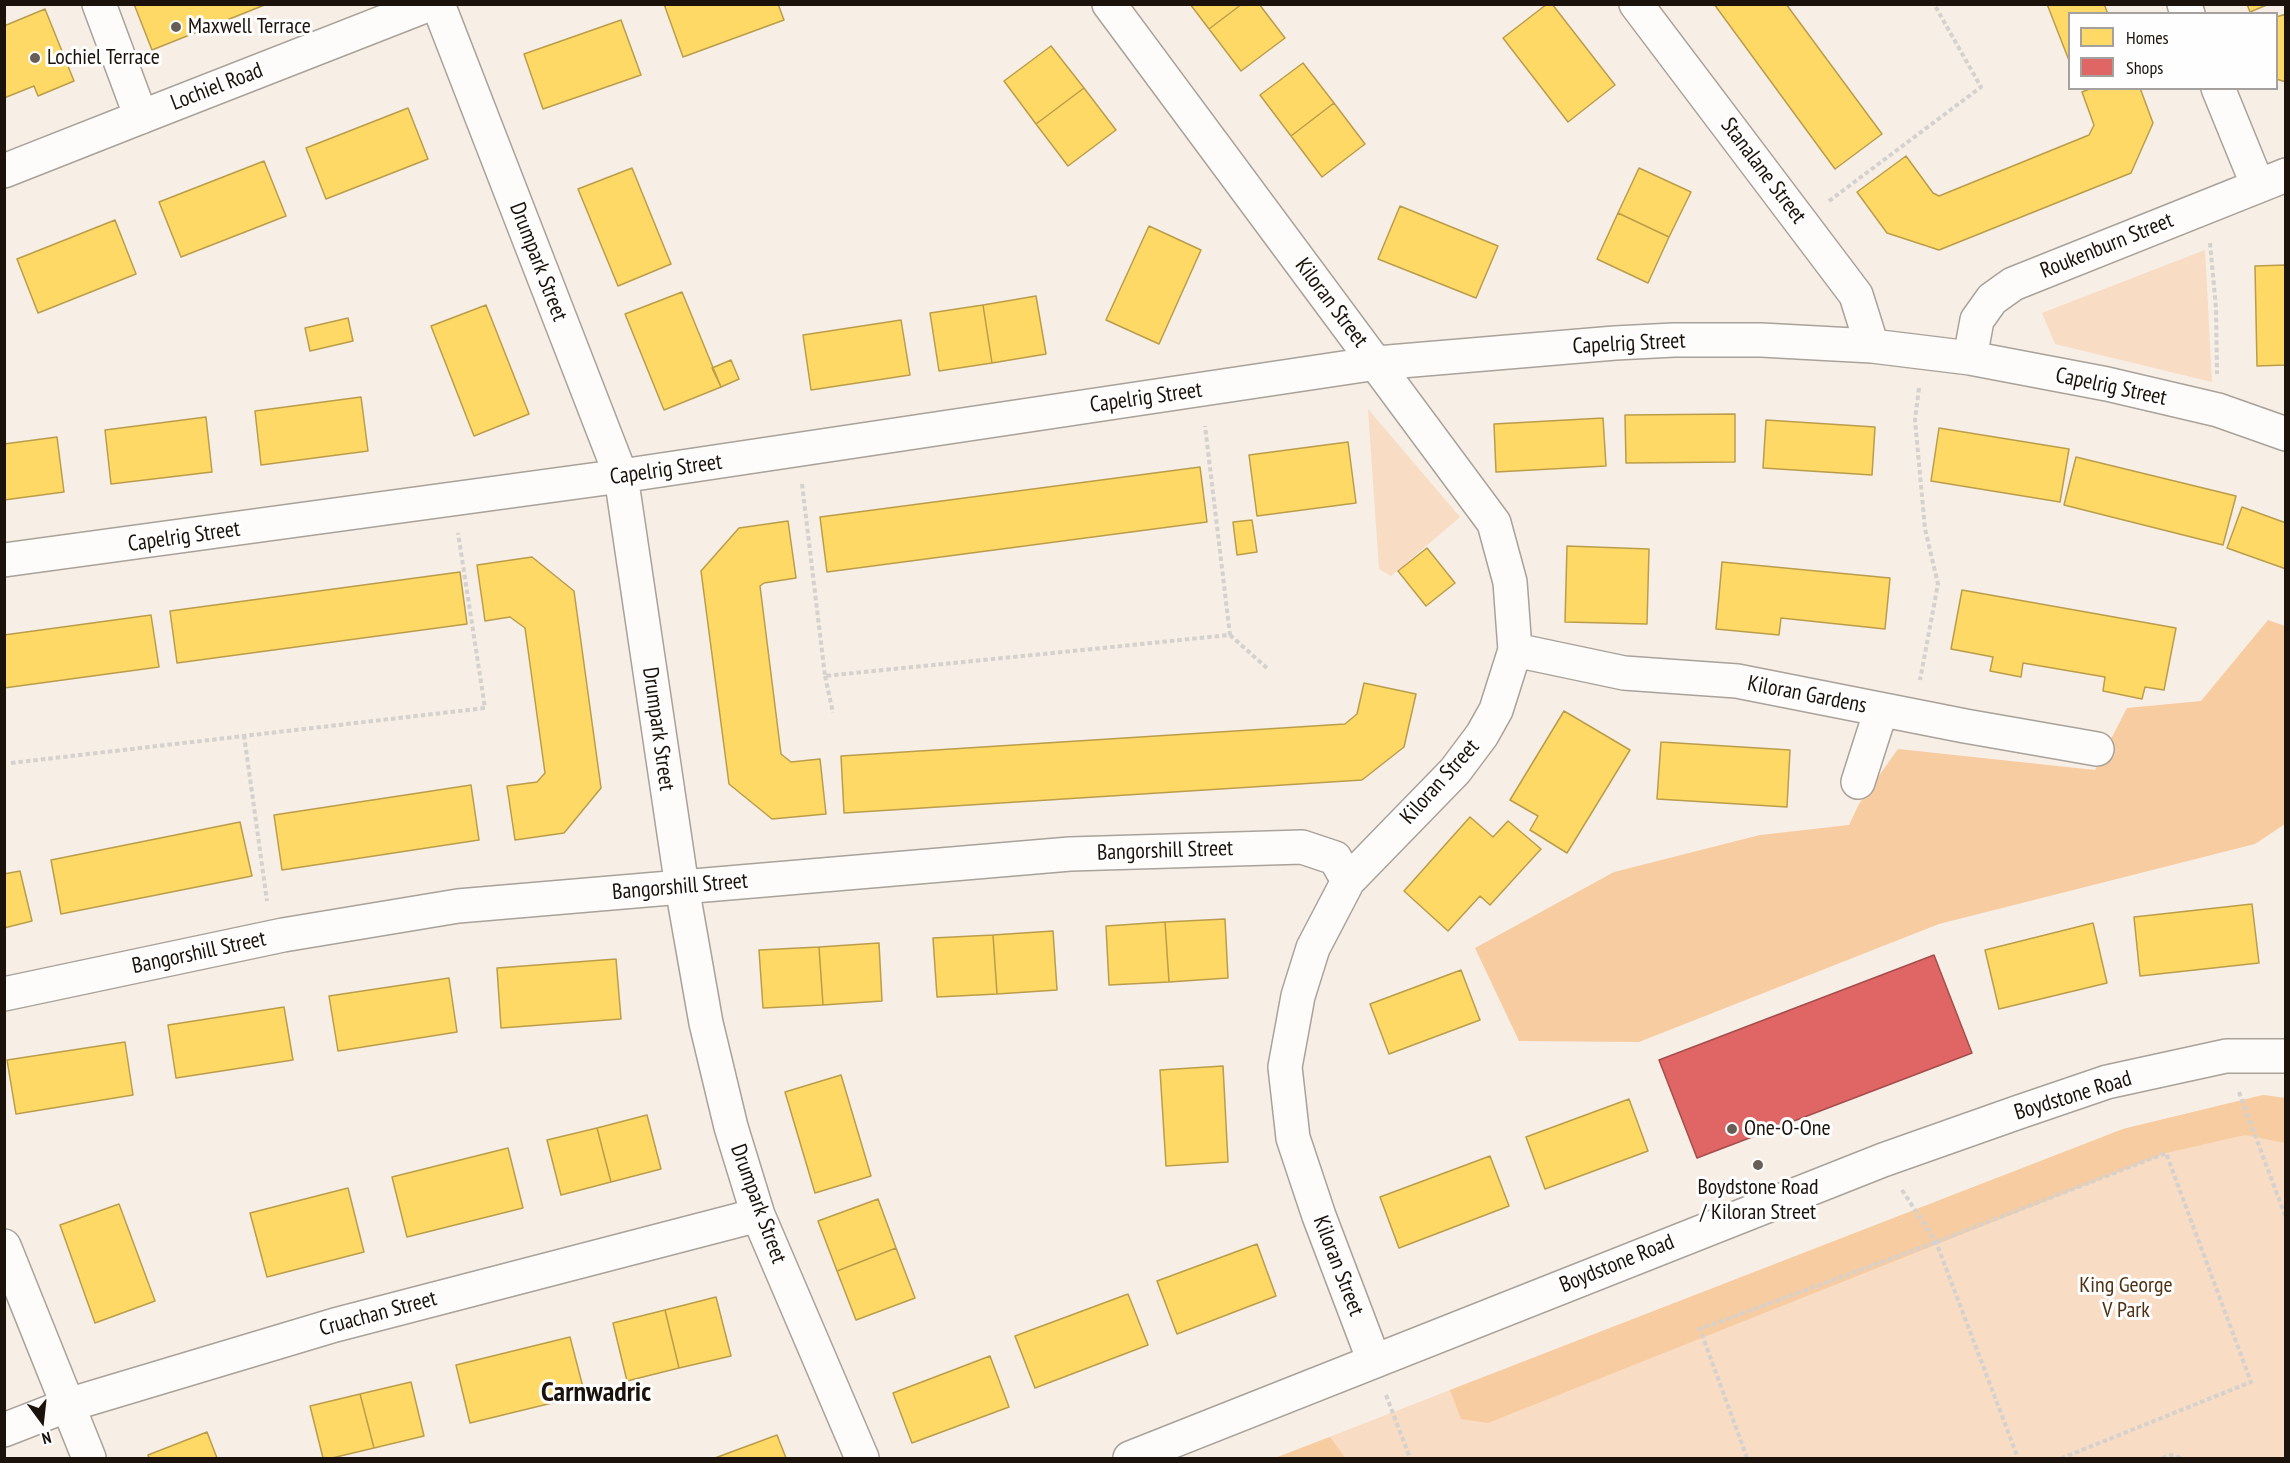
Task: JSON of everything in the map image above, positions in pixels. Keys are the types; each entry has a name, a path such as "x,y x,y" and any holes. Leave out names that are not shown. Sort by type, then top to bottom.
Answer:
{"street":[{"path":"99,4 141,117"},
{"name":"Lochiel Road","path":"4,171 430,4"},
{"name":"Drumpark Street","path":"438,4 621,476 682,887 709,1034 731,1127 758,1215 862,1458"},
{"name":"Kiloran Street","path":"1109,4 1494,523 1510,582 1515,650 1496,710 1482,735 1455,771 1348,882 1313,948 1298,996 1285,1067 1293,1138 1318,1216 1374,1361"},
{"name":"Stanalane Street","path":"1636,4 1856,295 1872,346"},
{"path":"2219,90 2272,181"},
{"name":"Roukenburn Street","path":"1970,358 1977,320 1992,298 2013,284 2272,181"},
{"name":"Capelrig Street","path":"4,560 621,476 1377,363 1674,340 1761,340 1872,346 1970,358 2107,384 2218,410 2286,434"},
{"name":"Kiloran Gardens","path":"1515,650 1624,673 1737,681 2097,749"},
{"path":"1858,782 1881,710"},
{"name":"Bangorshill Street","path":"4,994 272,938 458,906 1070,854 1302,847 1335,858 1348,882"},
{"name":"Boydstone Road","path":"1130,1458 1883,1160 2107,1082 2226,1056 2286,1056"},
{"name":"Cruachan Street","path":"4,1430 68,1406 335,1325 758,1215"},
{"path":"4,1246 89,1458"}],"path":[{"path":"1802,221 1982,87 1934,4"},
{"path":"2207,206 2216,308 2218,410"},
{"path":"1913,716 1938,584 1925,529 1915,420 1924,353"},
{"path":"1201,390 1230,635 1268,669"},
{"path":"798,450 825,676 833,713"},
{"path":"11,763 485,708 453,500"},
{"path":"825,676 1230,635"},
{"path":"244,735 272,938"},
{"path":"2226,1056 2286,1218"},
{"path":"1747,1458 1700,1329 1936,1242 2166,1153 2251,1382 2062,1458"},
{"path":"1883,1160 1936,1242 2018,1458"},
{"path":"1374,1361 1410,1458"},
{"path":"2162,1458 2171,1455 2181,1458"}],"green space":[{"path":"2205,250 2212,382 2055,344 2042,313"},
{"path":"1368,409 1460,517 1391,576 1379,569"},
{"name":"King George V Park","path":"2263,1095 2285,1098 2285,1458 1275,1458 2123,1129"}],"shaded area":[{"path":"2268,620 2285,626 2285,824 2255,844 1939,924 1639,1042 1519,1041 1475,948 1614,872 1760,835 1849,825 1859,804 1898,749 2095,770 2127,708 2201,701"},
{"path":"2263,1095 2285,1098 2285,1143 2245,1135 2166,1153 1488,1423 1461,1419 1450,1390 2123,1129"},
{"path":"1330,1437 1344,1456 1343,1458 1275,1458"}],"building: Homes":[{"name":"Maxwell Terrace","path":"134,4 267,4 152,50"},
{"path":"664,4 778,4 784,20 683,57"},
{"path":"1190,4 1242,4 1209,29"},
{"path":"1242,4 1259,4 1285,38 1241,71 1209,29"},
{"path":"1547,4 1552,4 1615,85 1568,122 1503,38"},
{"path":"1714,4 1786,4 1882,134 1835,169"},
{"path":"2047,4 2104,4 2107,12 2068,12 2068,58"},
{"path":"2247,4 2269,4 2250,12"},
{"name":"Lochiel Terrace","path":"45,9 74,81 38,96 34,86 4,98 4,26"},
{"path":"2286,14 2286,82 2278,80 2278,16"},
{"path":"621,20 641,75 543,109 524,54"},
{"path":"1051,46 1084,88 1036,124 1004,81"},
{"path":"1303,63 1334,103 1291,136 1260,95"},
{"path":"1084,88 1116,130 1068,166 1036,124"},
{"path":"2087,90 2141,90 2153,123 2131,173 1939,250 1887,233 1857,192 1906,156 1933,193 1939,196 2089,135 2094,125 2082,92"},
{"path":"1334,103 1365,144 1322,177 1291,136"},
{"path":"408,108 428,159 326,199 306,148"},
{"path":"264,161 286,216 181,257 159,202"},
{"path":"632,168 671,264 618,286 578,189"},
{"path":"1639,168 1691,192 1669,237 1618,213"},
{"path":"1400,206 1498,246 1476,298 1378,259"},
{"path":"1618,213 1669,237 1648,283 1597,259"},
{"path":"115,220 136,274 38,313 17,259"},
{"path":"1149,226 1201,250 1159,344 1106,320"},
{"path":"2286,265 2286,365 2257,366 2255,266"},
{"path":"682,292 721,387 664,410 625,314"},
{"path":"1036,296 1046,354 992,363 983,305"},
{"path":"486,305 529,414 474,436 431,326"},
{"path":"983,305 992,363 939,371 930,313"},
{"path":"348,318 353,341 310,351 305,328"},
{"path":"901,320 910,375 811,390 803,335"},
{"path":"731,360 739,379 721,387 712,368"},
{"path":"361,397 368,451 261,465 255,411"},
{"path":"1735,414 1735,462 1626,463 1625,415"},
{"path":"206,417 212,472 111,484 105,430"},
{"path":"1603,418 1606,466 1496,472 1494,424"},
{"path":"1766,420 1875,427 1872,475 1763,468"},
{"path":"1939,428 2069,449 2060,502 1931,481"},
{"path":"57,437 64,492 4,500 4,444"},
{"path":"1348,442 1356,503 1257,516 1249,455"},
{"path":"2076,457 2236,496 2223,545 2064,505"},
{"path":"1200,467 1207,522 827,572 820,517"},
{"path":"2242,507 2286,523 2286,569 2227,548"},
{"path":"1252,520 1257,552 1237,555 1233,522"},
{"path":"788,521 796,578 764,583 760,586 781,754 791,762 820,759 826,814 772,819 729,784 701,571 739,528"},
{"path":"1567,546 1649,549 1647,624 1565,622"},
{"path":"1427,548 1455,583 1426,606 1398,571"},
{"path":"532,557 574,591 601,788 564,833 515,840 507,786 537,782 545,773 525,628 510,617 485,621 477,565"},
{"path":"1722,562 1890,578 1885,629 1781,618 1779,635 1716,629"},
{"path":"460,572 467,624 177,663 170,611"},
{"path":"1962,590 2176,628 2164,690 2145,687 2142,699 2103,691 2105,677 2023,663 2021,677 1990,671 1993,657 1951,649"},
{"path":"151,615 159,667 4,688 4,635"},
{"path":"1364,683 1416,694 1404,747 1362,780 844,813 841,756 1345,724 1357,714"},
{"path":"1564,711 1630,750 1567,853 1530,830 1538,816 1510,800"},
{"path":"1661,742 1790,750 1787,807 1657,799"},
{"path":"471,785 479,840 282,870 274,815"},
{"path":"1470,817 1493,837 1508,821 1541,849 1490,905 1480,896 1448,931 1404,891"},
{"path":"240,822 252,876 61,914 51,860"},
{"path":"20,871 32,921 4,928 4,874"},
{"path":"2252,904 2259,963 2140,976 2134,917"},
{"path":"1225,919 1228,978 1169,982 1165,922"},
{"path":"1165,922 1169,982 1109,985 1106,926"},
{"path":"2093,923 2107,983 1999,1009 1985,950"},
{"path":"1053,931 1057,990 997,994 993,935"},
{"path":"993,935 997,994 937,997 933,938"},
{"path":"879,943 882,1001 823,1005 819,947"},
{"path":"819,947 823,1005 763,1008 759,950"},
{"path":"616,959 621,1019 501,1028 497,968"},
{"path":"1461,970 1480,1020 1389,1054 1370,1004"},
{"path":"449,978 457,1032 338,1051 329,996"},
{"path":"284,1007 293,1060 176,1078 168,1025"},
{"path":"125,1042 133,1095 16,1114 7,1060"},
{"path":"1223,1066 1228,1162 1166,1166 1160,1070"},
{"path":"841,1075 871,1176 815,1193 785,1092"},
{"path":"1629,1099 1648,1151 1545,1189 1526,1137"},
{"path":"647,1115 661,1169 611,1182 597,1128"},
{"path":"597,1128 611,1182 561,1195 547,1140"},
{"path":"508,1148 523,1208 407,1237 392,1177"},
{"path":"1490,1156 1509,1206 1399,1248 1380,1197"},
{"path":"348,1188 364,1252 267,1277 250,1213"},
{"path":"878,1199 896,1248 837,1271 818,1221"},
{"path":"119,1204 155,1301 95,1323 60,1225"},
{"path":"1257,1244 1276,1296 1177,1334 1157,1281"},
{"path":"896,1248 915,1298 856,1320 837,1271"},
{"path":"1128,1294 1148,1345 1035,1388 1015,1336"},
{"path":"716,1297 731,1356 679,1368 665,1310"},
{"path":"665,1310 679,1368 627,1381 613,1323"},
{"path":"570,1337 585,1395 470,1423 456,1365"},
{"path":"990,1356 1009,1407 912,1443 893,1393"},
{"path":"411,1382 424,1436 374,1448 360,1394"},
{"path":"360,1394 374,1448 323,1458 310,1406"},
{"path":"207,1432 217,1458 149,1458 148,1455"},
{"path":"777,1435 786,1458 715,1458"}],"building: Shops":[{"path":"1934,955 1972,1053 1697,1158 1659,1060"}],"place":[{"name":"Maxwell Terrace","path":"176,27"},
{"name":"Lochiel Terrace","path":"35,58"},
{"name":"One-O-One","path":"1732,1129"},
{"name":"Boydstone Road / Kiloran Street","path":"1758,1165"}],"district":[{"name":"Carnwadric","path":"596,1393"}]}
